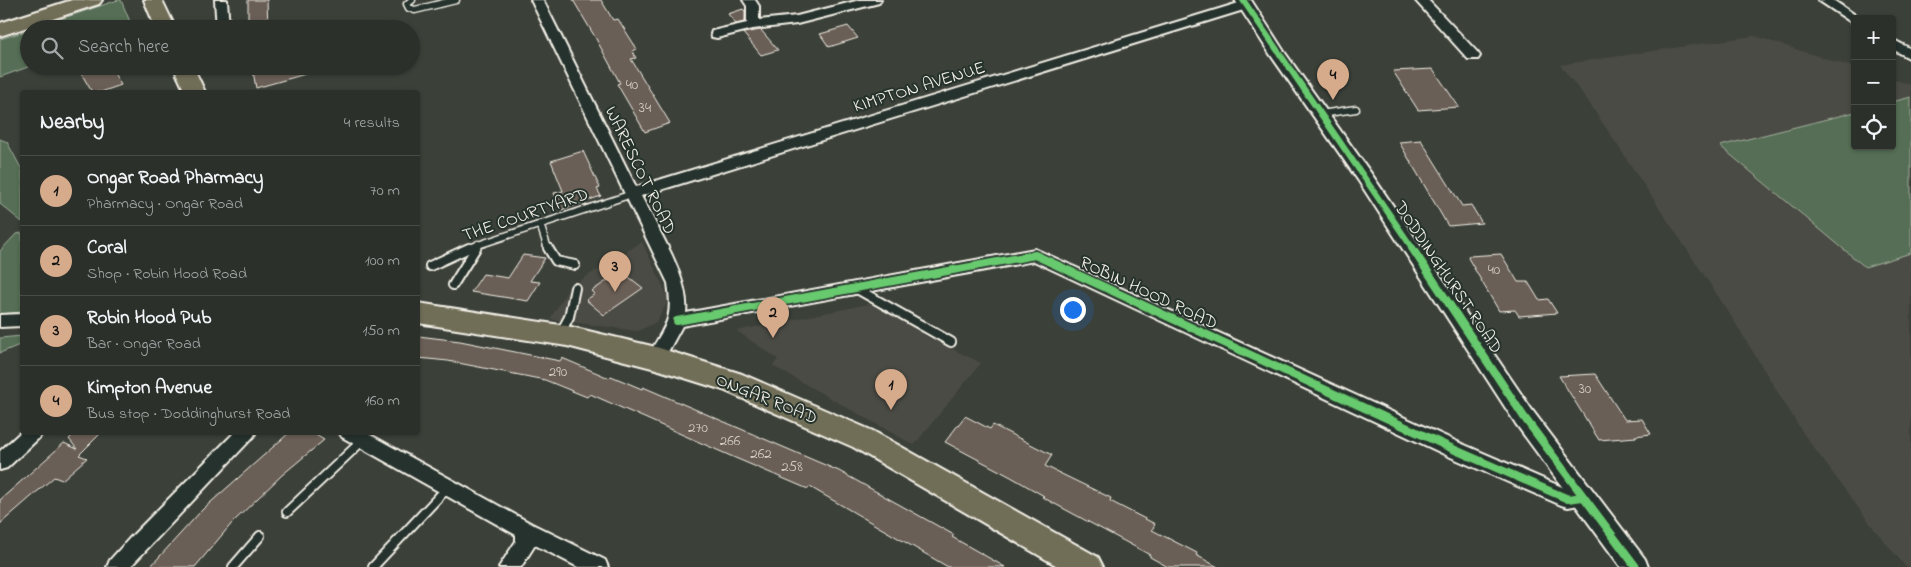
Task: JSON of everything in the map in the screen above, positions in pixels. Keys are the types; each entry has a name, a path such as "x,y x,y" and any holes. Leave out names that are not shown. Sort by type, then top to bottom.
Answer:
{"highway":[{"path":"0,14 45,0"},
{"path":"31,20 92,0"},
{"path":"0,30 20,23"}],"main road":[{"path":"153,0 163,20"},
{"path":"187,75 194,90"},
{"name":"ONGAR ROAD","path":"420,313 560,334 656,358 732,382 863,439 1087,567"}],"street":[{"path":"221,0 223,20"},
{"name":"WARESCOT ROAD","path":"537,0 676,283 677,321 656,358"},
{"path":"749,0 752,6 753,25"},
{"path":"717,34 753,25 796,20 875,0"},
{"path":"1421,0 1473,56"},
{"path":"1824,0 1851,17"},
{"name":"KIMPTON AVENUE","path":"632,194 1245,2"},
{"name":"DODDINGHURST ROAD","path":"1245,2 1364,176 1524,417 1636,567"},
{"path":"1896,46 1911,56"},
{"name":"ROBIN HOOD ROAD","path":"677,321 1035,255 1462,453 1568,499 1583,497"},
{"path":"0,321 20,320"},
{"path":"0,462 31,435"},
{"path":"117,567 136,544 244,435"},
{"path":"356,436 449,486 525,530 596,566"},
{"path":"509,567 526,543 525,530"}],"lane":[{"path":"412,0 407,4 409,8 415,10 456,0"},
{"path":"1320,114 1356,110"},
{"name":"THE COURTYARD","path":"430,266 478,244 632,194"},
{"path":"540,224 548,249 556,262 575,265"},
{"path":"453,285 478,244"},
{"path":"560,334 569,317 575,288"},
{"path":"857,289 951,342"},
{"path":"287,512 356,436"},
{"path":"373,567 449,486"},
{"path":"233,567 260,536"}],"shaded area":[{"path":"1754,36 1851,67 1851,150 1896,150 1896,80 1911,85 1911,567 1906,567 1875,530 1803,433 1726,308 1588,101 1560,65"},
{"path":"642,242 667,295 666,305 656,322 638,331 550,319 570,287"},
{"path":"869,304 918,328 925,336 981,363 914,445 773,366 778,359 737,331"}],"green space":[{"path":"121,0 129,20 58,20"},
{"path":"20,33 20,70 0,77 0,39"},
{"path":"1911,97 1911,253 1865,267 1720,146 1851,113 1851,150 1896,150 1896,101"},
{"path":"0,139 7,142 20,166 20,220 0,204"},
{"path":"20,233 20,312 0,314 0,251 16,234"},
{"path":"20,336 20,345 0,353 0,338"}],"building":[{"path":"248,0 267,0 268,20 248,20"},
{"path":"573,0 601,0 613,20 618,19 637,49 632,51 636,58 631,59 670,123 645,132 617,84 620,83 595,37"},
{"path":"743,9 745,11 745,22 736,24 728,14"},
{"path":"848,26 858,38 829,47 820,34"},
{"path":"761,30 778,50 761,55 743,33"},
{"path":"1433,69 1459,107 1418,110 1393,71"},
{"path":"82,75 115,75 121,85 107,90 91,90"},
{"path":"254,75 302,75 256,88"},
{"path":"1421,140 1462,206 1471,205 1482,223 1448,226 1399,142"},
{"path":"583,151 600,188 597,189 601,196 561,210 554,193 563,191 551,161"},
{"path":"1501,254 1518,282 1528,282 1539,300 1548,299 1557,313 1519,316 1515,310 1499,311 1468,258 1469,256"},
{"path":"523,255 545,258 530,281 540,282 528,301 471,292 483,274 508,278"},
{"path":"621,271 643,288 604,315 586,300 595,294 592,291"},
{"path":"420,336 460,341 560,361 562,358 609,378 611,376 642,389 643,387 839,471 954,535 952,537 1005,567 948,567 810,487 808,489 590,394 587,397 545,380 448,361 420,358"},
{"path":"1595,374 1625,420 1642,419 1651,434 1599,440 1559,376"},
{"path":"965,416 990,429 993,425 1052,455 1045,466 1111,498 1110,501 1155,524 1152,530 1197,553 1196,555 1218,567 1168,567 1150,557 1150,555 1042,497 1044,496 1011,477 945,442"},
{"path":"73,435 99,435 79,455 87,458 62,480 54,477 0,524 0,500 64,443 77,449 69,439"},
{"path":"287,435 316,435 324,440 282,475 233,522 195,567 150,567 202,510"}],"cycle path":[{"path":"1243,0 1278,54 1364,176 1524,417 1636,567"},
{"path":"677,321 1035,255 1453,449 1568,499 1583,497"}],"place":[{"name":"Kimpton Avenue","path":"1333,100"},
{"name":"Robin Hood Pub","path":"615,292"},
{"name":"Coral","path":"773,338"},
{"name":"Ongar Road Pharmacy","path":"891,410"}]}
